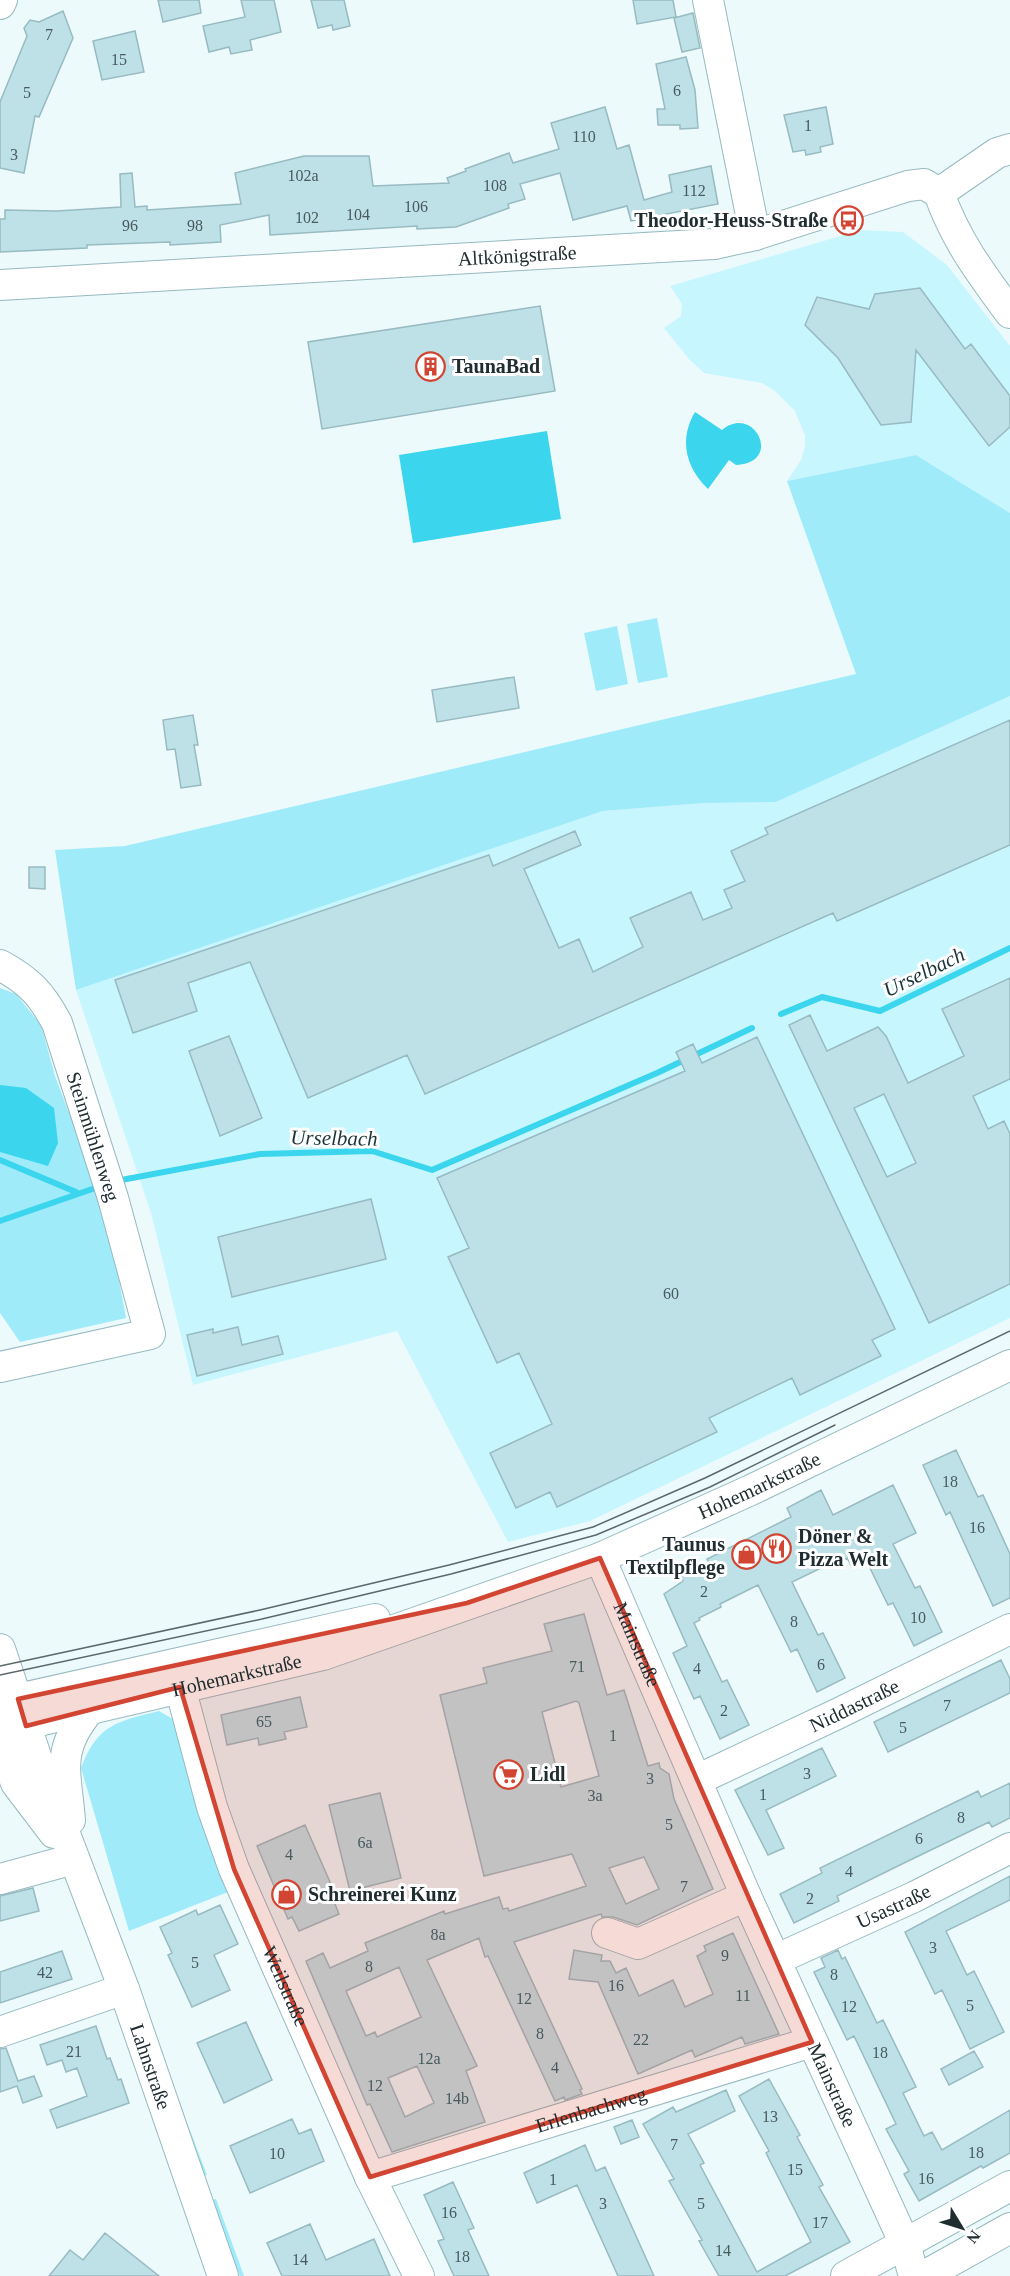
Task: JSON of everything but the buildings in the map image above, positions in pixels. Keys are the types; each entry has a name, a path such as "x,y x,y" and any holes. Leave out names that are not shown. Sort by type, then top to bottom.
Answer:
{"street":[{"path":"708,0 756,235"},
{"path":"1010,149 997,153 939,193 965,253 1010,313"},
{"name":"Altkönigstraße","path":"0,285 714,244 756,235 908,186 924,184 939,193"},
{"name":"Steinmühlenweg","path":"0,965 26,979 44,998 57,1023 109,1186 150,1334 0,1367"},
{"name":"Hohemarkstraße","path":"9,1719 90,1709 323,1654 408,1627 467,1603 600,1558 751,1490 1010,1365"},
{"name":"Mainstraße","path":"600,1558 746,1896 905,2244 914,2276"},
{"name":"Hohemarkstraße","path":"9,1719 405,1612 467,1603"},
{"name":"Niddastraße","path":"697,1779 837,1714 1010,1629"},
{"name":"Lahnstraße","path":"0,1649 16,1783 74,1859"},
{"name":"Weilstraße","path":"180,1687 212,1807 234,1869 370,2177 419,2276"},
{"name":"Lahnstraße","path":"90,1709 75,1727 67,1744 64,1762 74,1859 124,1989 223,2276"},
{"name":"Usastraße","path":"775,1960 914,1897 1010,1848"},
{"path":"0,1879 74,1859"},
{"path":"607,1933 638,1944 746,1896"},
{"path":"0,2032 124,1989"},
{"name":"Erlenbachweg","path":"370,2177 812,2042"},
{"path":"846,2276 1010,2186"},
{"path":"924,2276 1010,2228"}],"highlighted area":[{"path":"600,1558 812,2042 370,2177 234,1869 180,1687 26,1726 18,1699 467,1603"}],"shaded area":[{"path":"861,230 903,232 947,265 1010,346 1010,513 916,455 787,481 801,460 805,447 805,436 795,411 775,391 762,383 704,373 689,359 664,328 681,316 682,304 670,286"},
{"path":"695,412 722,430 734,424 744,424 753,429 759,437 761,446 759,455 750,462 736,465 729,460 708,489 694,471 687,452 687,432"},
{"path":"547,431 561,519 413,543 399,455"},
{"path":"916,455 1010,513 1010,696 776,802 704,803 603,811 76,990 55,850 125,846 856,674 787,481"},
{"path":"657,618 668,677 638,683 627,624"},
{"path":"617,626 628,684 596,691 584,633"},
{"path":"1010,696 1010,1318 590,1521 508,1542 397,1331 193,1385 151,1213 76,990 603,811 704,803 776,802"},
{"path":"0,988 16,994 41,1025 55,1076 106,1211 126,1318 20,1342 0,1313"},
{"path":"0,1085 26,1088 54,1108 58,1143 48,1166 0,1152"},
{"path":"159,1711 176,1721 206,1836 228,1892 129,1931 81,1768 94,1742 110,1727 131,1718"},
{"path":"152,2031 207,2175 203,2176"},
{"path":"216,2199 244,2276 240,2276 211,2200"}],"waterway":[{"name":"Urselbach","path":"781,1014 822,997 880,1011 1010,948"},
{"name":"Urselbach","path":"116,1181 260,1154 372,1151 432,1170 657,1073 752,1028"},
{"path":"0,1160 76,1192"},
{"name":"Urselbach","path":"0,1221 101,1186"}],"tram line":[{"path":"0,1666 260,1610 449,1565 593,1527 705,1478 1010,1331"},
{"path":"0,1675 262,1619 451,1574 596,1535 710,1487 835,1425"}],"place":[{"name":"Theodor-Heuss-Straße","path":"849,220"},
{"name":"TaunaBad","path":"431,366"},
{"name":"Döner & Pizza Welt","path":"777,1548"},
{"name":"Taunus Textilpflege","path":"746,1555"},
{"name":"Lidl","path":"509,1774"},
{"name":"Schreinerei Kunz","path":"287,1894"}]}
